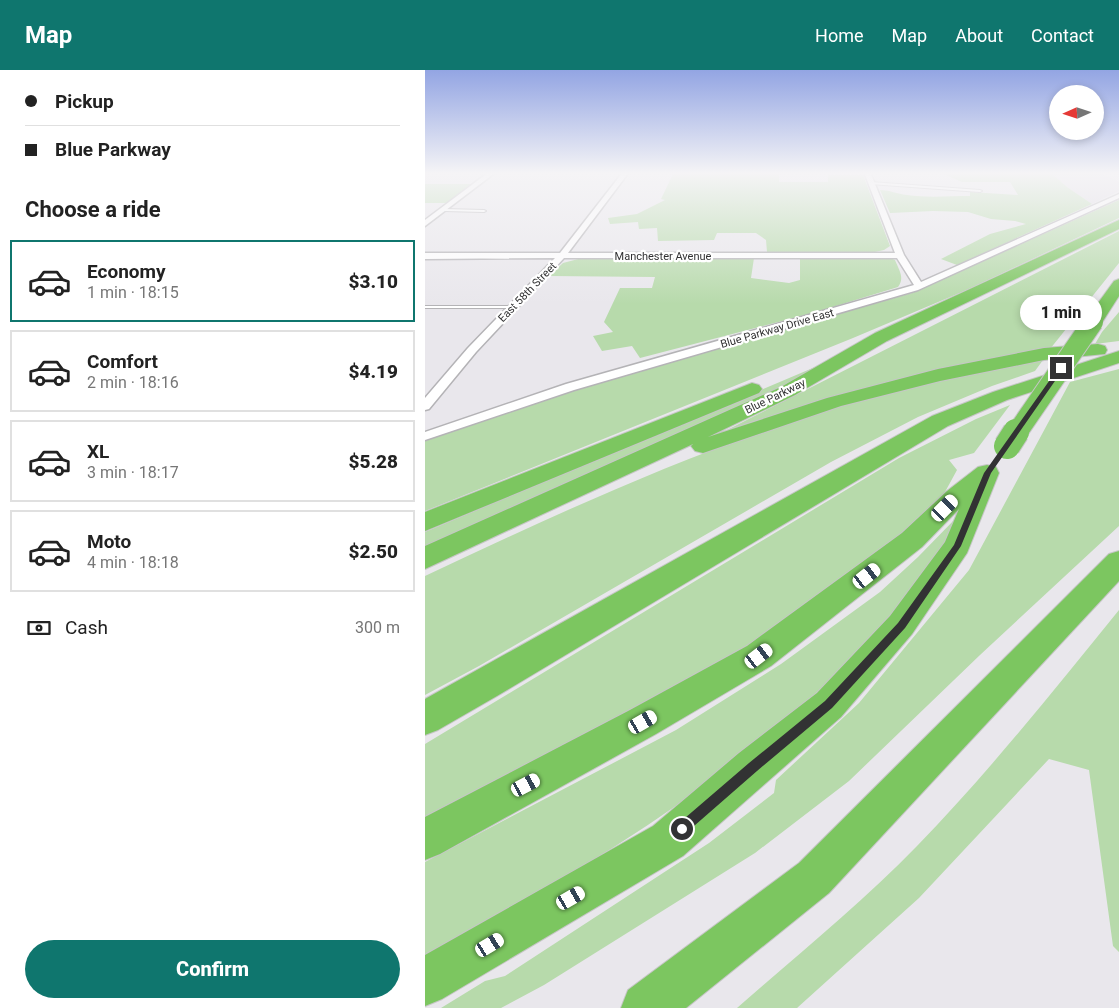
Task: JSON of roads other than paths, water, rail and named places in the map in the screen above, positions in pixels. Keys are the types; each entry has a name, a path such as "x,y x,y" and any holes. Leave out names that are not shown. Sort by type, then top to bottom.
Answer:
{"highway":[{"name":"Blue Parkway","path":"425,558 788,391 881,338 1119,224"},
{"path":"425,982 668,841 753,767 829,705 901,625 957,546 997,460 1119,284"},
{"path":"425,522 881,338"},
{"path":"606,475 728,439 834,402 938,375 1044,354 1119,348"},
{"path":"425,718 485,686 939,421 1000,396 1119,357"},
{"path":"425,839 643,722 759,656 911,540 997,460"},
{"path":"646,1008 814,878 1119,562"}],"street":[{"path":"425,224 436,216"},
{"name":"East 58th Street","path":"425,406 472,350 561,257 592,216"},
{"path":"884,216 900,255 918,285"},
{"name":"Blue Parkway Drive East","path":"425,436 569,387 884,298 941,277 1076,216"},
{"name":"Manchester Avenue","path":"425,256 900,255"}],"lane":[{"path":"425,307 513,307"}]}
